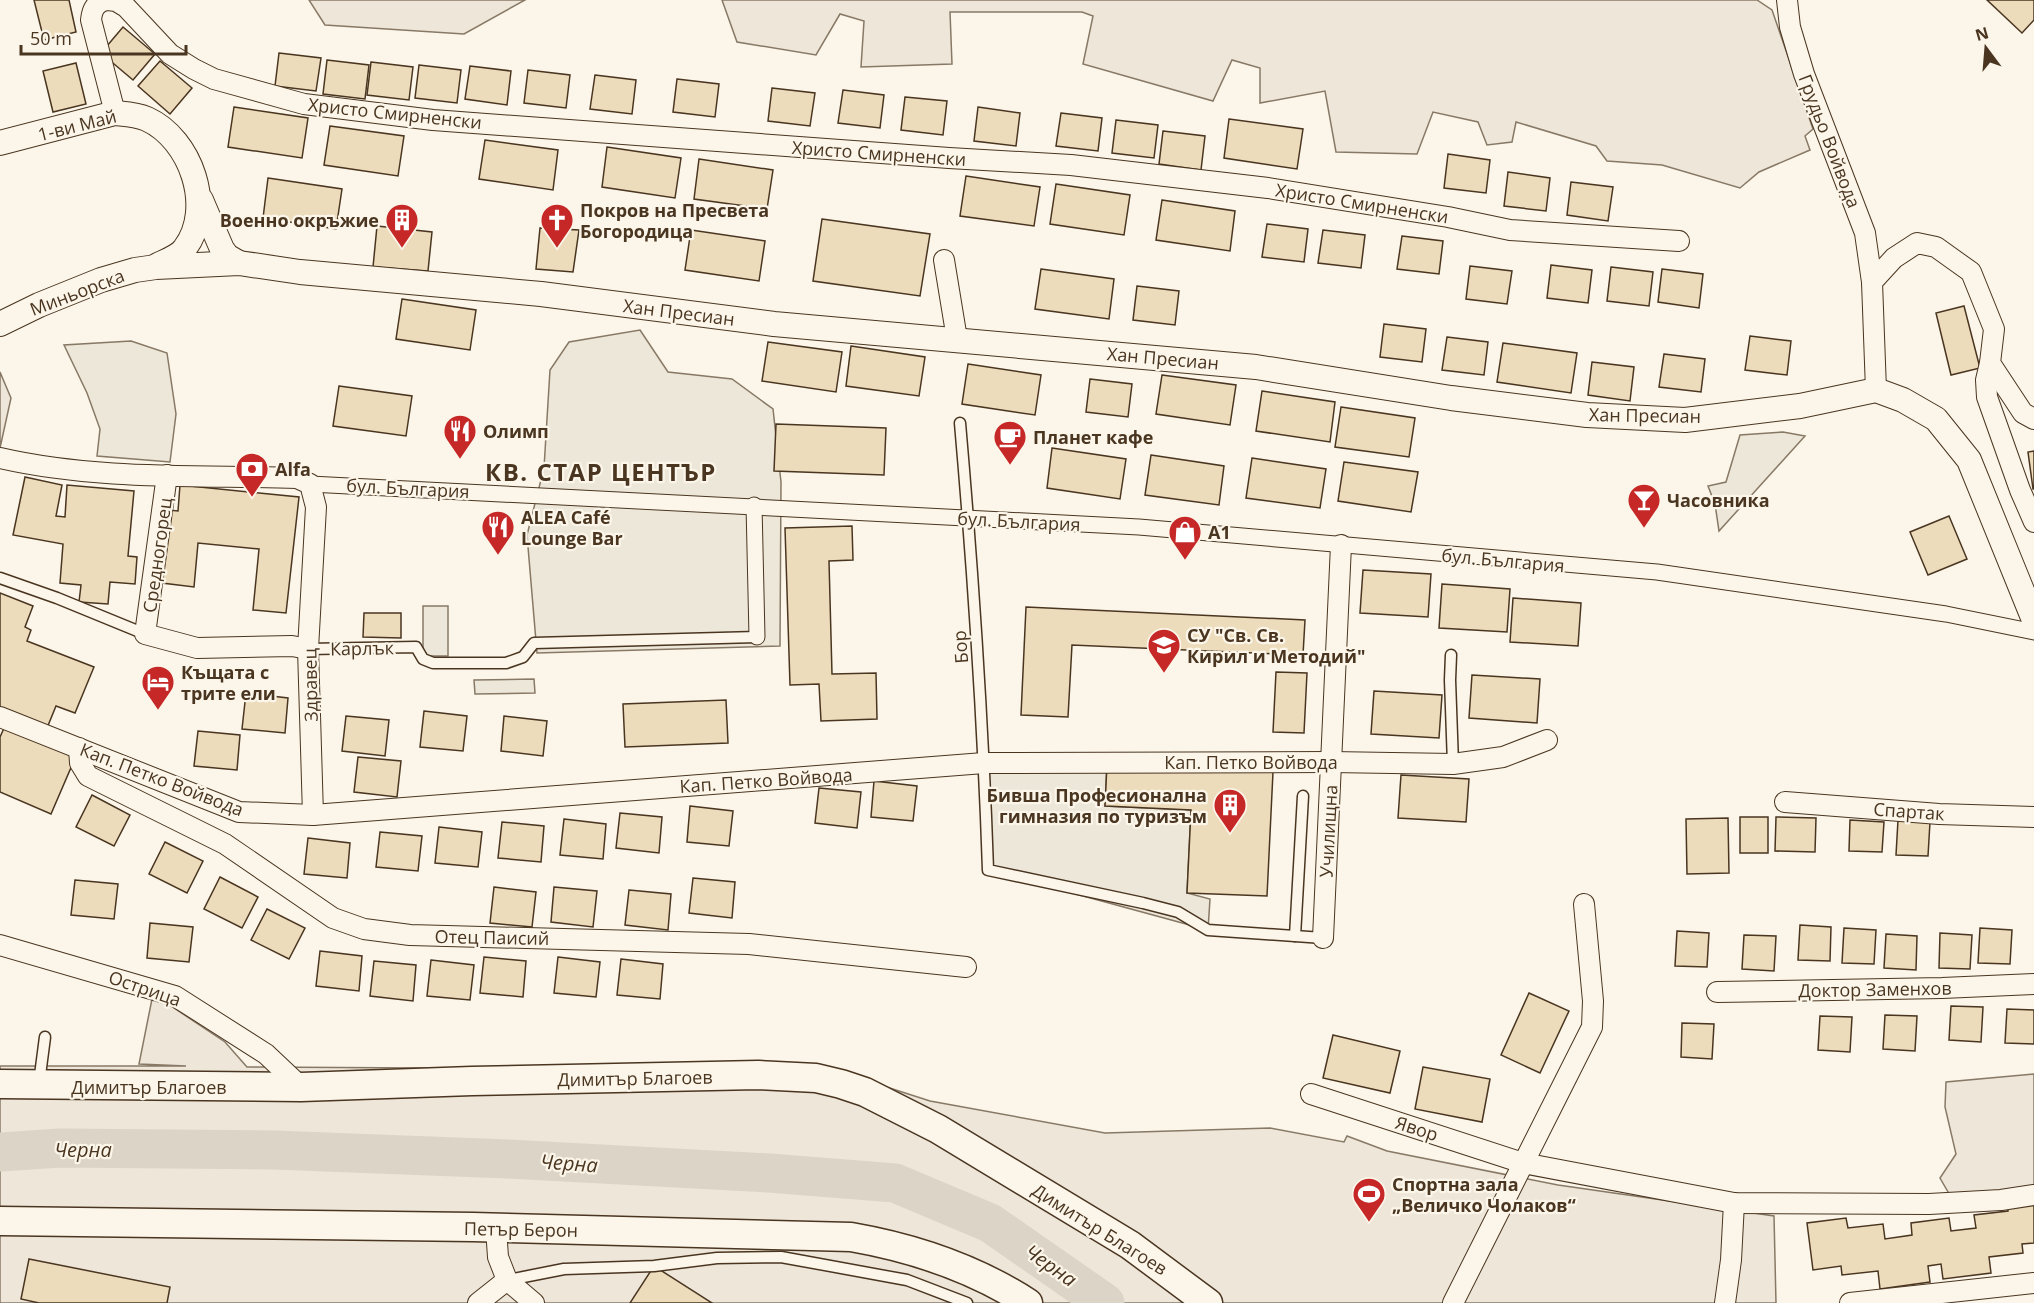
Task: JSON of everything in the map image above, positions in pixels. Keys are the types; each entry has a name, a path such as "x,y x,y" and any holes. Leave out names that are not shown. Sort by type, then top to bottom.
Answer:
{"main road":[{"name":"Димитър Благоев","path":"0,1084 301,1087 758,1075 825,1080 864,1092 938,1129 1130,1245 1208,1303"},
{"name":"Петър Берон","path":"0,1221 496,1228 851,1237 896,1245 945,1261 992,1282 1028,1303"}],"street":[{"name":"Христо Смирненски","path":"115,113 91,20 96,4 108,0 126,6 170,54 194,69 214,79 304,104 433,120 1071,165 1268,188 1448,217 1510,230 1679,241"},
{"name":"Грудьо Войвода","path":"1787,0 1790,27 1804,74 1865,233 1883,392"},
{"name":"1-ви Май","path":"0,143 115,113 132,114 147,119 167,132 185,155 197,193 199,214 197,227 184,250 156,267"},
{"path":"197,193 206,208 222,249 227,256 239,263"},
{"path":"1872,282 1894,258 1917,243 1936,247 1971,272 1994,329 1986,380 1988,397 2020,490 2034,522"},
{"path":"944,260 957,339"},
{"name":"Хан Пресиан","path":"156,267 239,263 311,273 541,294 774,324 1256,367 1451,398 1611,416 1685,420 1800,406 1883,392"},
{"name":"Миньорска","path":"0,324 39,305 101,280 135,270 156,267"},
{"path":"1990,363 2023,413 2034,419"},
{"path":"1883,392 1936,419 1969,460 2034,620"},
{"name":"бул. България","path":"7,459 58,469 167,475 297,478 310,484 1139,526 1657,572 1946,614 2034,632"},
{"name":"Средногорец","path":"145,634 167,475"},
{"name":"Здравец","path":"310,484 316,507 308,649 313,815"},
{"path":"754,506 757,637"},
{"name":"Училищна","path":"1323,938 1341,545"},
{"name":"Карлък","path":"145,634 197,648 292,646 308,649"},
{"name":"Кап. Петко Войвода","path":"0,717 239,812 313,815 984,763 1453,764 1503,757 1547,740"},
{"name":"Отец Паисий","path":"79,748 80,763 88,776 225,844 333,918 364,929 410,935 749,944 966,967"},
{"name":"Спартак","path":"1785,802 1939,814 2034,817"},
{"path":"1453,1303 1592,1027 1593,1001 1584,904"},
{"name":"Острица","path":"0,945 175,996 266,1054 301,1087"},
{"name":"Доктор Заменхов","path":"1717,992 2034,984"},
{"name":"Явор","path":"1311,1094 1523,1163 1734,1203 1929,1203 2001,1200 2034,1195"},
{"path":"1725,1303 1731,1260 1734,1203"},
{"path":"496,1228 498,1257 507,1280 534,1303"},
{"path":"478,1303 507,1280"},
{"path":"1850,1303 1934,1298 2034,1283"}],"lane":[{"name":"Бор","path":"960,423 984,763 988,870 1178,912 1208,930 1295,936"},
{"name":"Карлък","path":"0,578 57,598 145,634"},
{"name":"Карлък","path":"308,649 416,647 423,658 433,663 506,663 523,657 534,643 757,637"},
{"path":"1451,655 1453,764"},
{"path":"1303,796 1295,936 1323,938"},
{"path":"39,1086 45,1037"},
{"path":"507,1280 564,1269 654,1266 717,1258 781,1257 907,1280 967,1303"}],"shaded area":[{"path":"309,0 525,0 464,34 325,25"},
{"path":"722,0 1757,0 1772,10 1813,129 1805,136 1810,150 1759,172 1740,188 1662,165 1607,161 1596,146 1516,122 1512,142 1487,145 1478,122 1433,112 1417,154 1336,152 1325,91 1260,103 1260,68 1232,60 1213,101 1083,64 1093,16 1082,12 950,12 952,64 861,67 864,21 840,14 816,55 737,42"},
{"path":"640,330 668,372 732,379 773,409 781,482 780,646 537,653 527,535 544,468 550,370 569,342"},
{"path":"131,341 167,353 176,414 170,462 97,456 100,429 87,393 64,345"},
{"path":"0,372 11,398 0,448"},
{"path":"1783,432 1805,436 1719,531 1715,504 1708,486 1726,482 1740,435"},
{"path":"423,606 448,606 448,656 423,656"},
{"path":"534,679 535,693 475,694 474,680"},
{"path":"984,763 1107,764 1105,806 1191,810 1187,893 1210,899 1208,930 988,870"},
{"path":"153,994 225,1042 247,1067 840,1072 930,1101 1105,1133 1270,1128 1344,1142 1347,1136 1387,1151 1558,1185 1774,1216 1776,1303 0,1303 0,1066 186,1066 139,1064"},
{"path":"2034,1074 2034,1193 1955,1204 1940,1178 1956,1154 1945,1107 1946,1082"}],"building":[{"path":"34,0 69,0 76,32 44,40"},
{"path":"1987,0 2034,0 2034,20 2022,33"},
{"path":"123,27 155,54 133,80 101,53"},
{"path":"279,53 321,58 316,91 275,86"},
{"path":"327,60 369,65 365,99 323,94"},
{"path":"160,61 192,88 170,114 138,86"},
{"path":"371,62 413,67 409,100 367,95"},
{"path":"76,63 86,104 53,112 43,71"},
{"path":"419,65 461,70 457,103 415,98"},
{"path":"470,66 511,71 507,105 465,99"},
{"path":"528,70 570,75 566,108 524,103"},
{"path":"595,75 636,80 632,114 590,109"},
{"path":"677,79 719,84 715,117 673,112"},
{"path":"772,88 815,93 810,126 768,121"},
{"path":"843,90 884,95 880,128 838,123"},
{"path":"905,97 947,101 943,135 901,130"},
{"path":"234,107 308,118 302,158 228,147"},
{"path":"978,107 1020,113 1016,146 974,141"},
{"path":"1061,113 1102,118 1098,151 1056,146"},
{"path":"1229,119 1303,129 1297,169 1224,158"},
{"path":"1116,120 1158,125 1154,158 1112,153"},
{"path":"330,126 404,136 398,176 324,165"},
{"path":"1163,131 1205,136 1201,170 1159,164"},
{"path":"485,140 558,150 553,190 479,179"},
{"path":"607,147 681,158 675,198 602,187"},
{"path":"1448,154 1490,160 1486,193 1444,188"},
{"path":"699,159 773,170 767,209 694,199"},
{"path":"1508,172 1550,178 1546,211 1504,206"},
{"path":"966,176 1040,187 1034,226 960,216"},
{"path":"268,178 342,189 336,229 263,218"},
{"path":"1571,182 1613,187 1608,221 1567,215"},
{"path":"1056,184 1130,195 1124,235 1050,224"},
{"path":"1162,200 1235,211 1230,251 1156,240"},
{"path":"822,219 930,234 920,296 813,281"},
{"path":"1267,224 1308,229 1304,262 1262,257"},
{"name":"Военно окръжие","path":"377,226 432,232 428,271 373,267"},
{"name":"Покров на Пресвета Богородица","path":"540,228 579,230 573,272 536,269"},
{"path":"691,230 765,241 759,281 685,270"},
{"path":"1323,230 1365,235 1361,268 1318,263"},
{"path":"1402,236 1443,241 1439,274 1397,269"},
{"path":"1551,265 1592,270 1588,303 1547,298"},
{"path":"1470,266 1512,271 1507,304 1466,299"},
{"path":"1611,267 1653,272 1649,306 1607,301"},
{"path":"1041,269 1114,279 1109,319 1035,309"},
{"path":"1662,269 1703,274 1699,308 1658,302"},
{"path":"1137,286 1179,291 1175,325 1133,320"},
{"path":"402,299 476,310 470,350 396,339"},
{"path":"1964,306 1980,368 1951,375 1936,313"},
{"path":"1384,324 1426,329 1422,362 1380,357"},
{"path":"1750,336 1791,341 1787,375 1745,370"},
{"path":"1447,337 1488,342 1484,375 1442,370"},
{"path":"768,342 842,352 836,392 762,381"},
{"path":"1503,343 1577,353 1571,393 1497,382"},
{"path":"851,346 925,357 919,396 846,386"},
{"path":"1664,354 1705,359 1701,392 1659,387"},
{"path":"1592,362 1634,367 1630,401 1588,395"},
{"path":"968,364 1041,375 1035,415 962,404"},
{"path":"1162,375 1236,385 1230,425 1156,414"},
{"path":"1090,379 1132,384 1128,417 1086,412"},
{"path":"339,386 412,396 406,436 333,426"},
{"path":"1262,391 1335,402 1330,442 1256,431"},
{"path":"1341,407 1415,418 1409,457 1335,447"},
{"path":"776,424 886,428 884,475 774,471"},
{"path":"1052,448 1126,459 1120,499 1047,488"},
{"path":"2034,451 2034,489 2033,489 2028,452"},
{"path":"1151,455 1224,466 1219,505 1145,495"},
{"path":"1252,458 1326,469 1320,508 1246,498"},
{"path":"1344,462 1418,472 1411,512 1338,501"},
{"path":"25,477 62,485 56,516 65,517 67,485 134,491 128,556 137,557 135,584 110,582 108,604 79,602 81,585 60,583 63,544 13,535"},
{"path":"180,485 299,497 286,613 253,610 259,549 198,543 194,587 162,583 169,510 178,511"},
{"path":"1949,516 1967,559 1928,575 1910,532"},
{"path":"852,526 853,560 829,561 832,674 876,673 877,719 821,721 819,684 790,685 785,528"},
{"path":"1363,570 1431,574 1428,617 1360,613"},
{"path":"1442,584 1510,589 1507,632 1439,628"},
{"path":"0,593 33,606 25,627 31,630 27,641 94,667 75,713 56,706 47,728 0,709"},
{"path":"1513,598 1581,603 1578,646 1510,642"},
{"path":"1026,607 1305,620 1303,655 1072,645 1068,717 1021,715"},
{"path":"364,613 401,613 401,638 363,637"},
{"path":"1276,672 1307,673 1304,733 1273,732"},
{"path":"1472,675 1540,679 1537,723 1469,718"},
{"path":"1374,691 1442,695 1439,738 1371,734"},
{"path":"246,693 288,698 285,733 242,729"},
{"path":"726,700 728,743 625,747 623,704"},
{"path":"424,711 467,716 463,751 420,747"},
{"path":"346,716 389,720 385,756 342,751"},
{"path":"504,716 547,721 543,756 501,751"},
{"path":"5,726 76,756 51,814 0,792 0,737"},
{"path":"198,731 240,735 237,770 194,766"},
{"path":"358,757 401,761 397,797 354,792"},
{"name":"Бивша Професионална гимназия по туризъм","path":"1107,764 1273,772 1267,896 1187,893 1191,810 1105,806"},
{"path":"1401,775 1469,779 1466,822 1398,818"},
{"path":"874,781 917,786 913,821 871,817"},
{"path":"819,788 861,792 857,828 815,823"},
{"path":"92,795 130,815 114,846 76,827"},
{"path":"690,806 733,811 729,846 687,842"},
{"path":"620,813 662,817 659,853 616,848"},
{"path":"1740,817 1768,817 1768,853 1740,853"},
{"path":"1776,817 1816,818 1815,852 1775,851"},
{"path":"1728,818 1729,873 1687,874 1686,819"},
{"path":"564,819 606,824 603,859 560,855"},
{"path":"1850,820 1884,822 1882,852 1849,851"},
{"path":"1898,820 1930,822 1928,856 1896,855"},
{"path":"502,822 544,826 541,862 498,858"},
{"path":"439,827 482,832 478,867 435,863"},
{"path":"380,832 422,836 418,871 376,867"},
{"path":"308,838 350,843 347,878 304,874"},
{"path":"165,842 203,861 187,893 149,874"},
{"path":"220,877 258,897 242,928 204,909"},
{"path":"693,878 735,882 732,918 689,913"},
{"path":"75,880 118,884 114,919 71,915"},
{"path":"494,887 536,892 532,927 490,923"},
{"path":"554,887 597,891 593,927 551,922"},
{"path":"629,890 671,894 668,930 625,925"},
{"path":"267,909 305,928 289,959 251,940"},
{"path":"150,923 193,927 189,962 147,958"},
{"path":"1800,925 1831,927 1830,961 1798,960"},
{"path":"1844,928 1876,930 1874,964 1842,963"},
{"path":"1980,928 2012,930 2010,964 1978,963"},
{"path":"1677,931 1709,933 1707,967 1675,966"},
{"path":"1940,933 1972,935 1970,969 1939,968"},
{"path":"1886,934 1917,936 1916,970 1884,968"},
{"path":"1744,935 1776,936 1774,971 1742,969"},
{"path":"320,951 362,956 359,991 316,986"},
{"path":"484,957 526,961 523,997 480,993"},
{"path":"558,957 600,962 596,997 554,993"},
{"path":"621,959 663,964 660,999 617,995"},
{"path":"431,960 474,965 470,1000 427,996"},
{"path":"374,961 416,965 413,1001 370,996"},
{"path":"1529,993 1569,1011 1540,1073 1501,1055"},
{"path":"1951,1006 1983,1007 1981,1042 1949,1040"},
{"path":"2007,1009 2034,1010 2034,1044 2005,1043"},
{"path":"1885,1015 1917,1016 1915,1051 1883,1049"},
{"path":"1820,1016 1852,1017 1850,1052 1818,1050"},
{"path":"1682,1023 1714,1024 1712,1059 1681,1057"},
{"path":"1333,1035 1400,1051 1390,1093 1323,1078"},
{"path":"1423,1067 1490,1079 1482,1122 1415,1109"},
{"path":"2034,1198 2034,1243 2022,1244 2023,1253 1989,1257 1991,1273 1943,1279 1941,1264 1928,1266 1930,1282 1880,1289 1878,1271 1842,1275 1841,1266 1813,1270 1807,1223 1846,1218 1848,1228 1883,1224 1885,1239 1912,1235 1911,1223 1949,1218 1951,1231 1976,1228 1974,1215 2008,1211 2007,1201"},
{"path":"29,1259 170,1287 167,1303 39,1303 21,1299"},
{"path":"654,1266 712,1303 630,1303"}],"waterway":[{"name":"Черна","path":"0,1152 60,1148 274,1150 508,1159 769,1173 895,1183 990,1223 1105,1303"}],"place":[{"name":"Военно окръжие","path":"402,249"},
{"name":"Покров на Пресвета Богородица","path":"557,249"},
{"name":"Олимп","path":"460,460"},
{"name":"Планет кафе","path":"1010,466"},
{"name":"Alfa","path":"252,498"},
{"name":"Часовника","path":"1644,529"},
{"name":"ALEA Café Lounge Bar","path":"498,556"},
{"name":"A1","path":"1185,561"},
{"name":"СУ \"Св. Св. Кирил и Методий\"","path":"1164,674"},
{"name":"Къщата с трите ели","path":"158,711"},
{"name":"Бивша Професионална гимназия по туризъм","path":"1230,834"},
{"name":"Спортна зала „Величко Чолаков“","path":"1369,1223"}],"district":[{"name":"КВ. СТАР ЦЕНТЪР","path":"601,471"}]}
